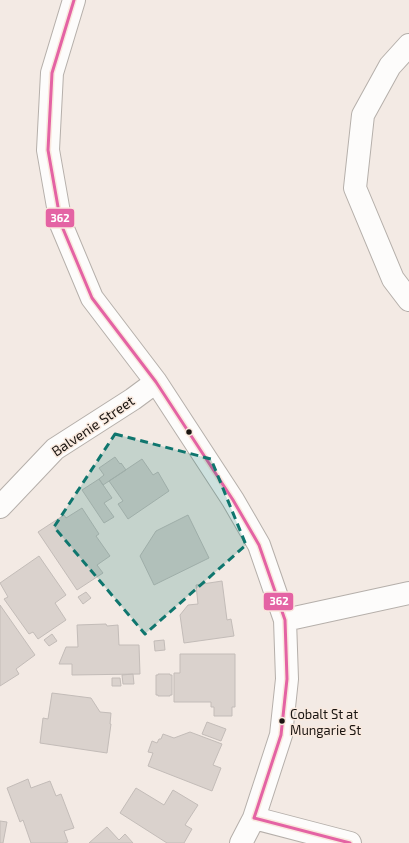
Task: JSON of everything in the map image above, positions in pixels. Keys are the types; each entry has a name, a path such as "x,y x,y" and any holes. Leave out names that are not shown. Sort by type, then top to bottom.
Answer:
{"street":[{"path":"74,0 52,73 48,150 61,224 92,298 156,382 233,500 259,545 285,620 287,679 281,735 254,818 241,843"},
{"path":"409,45 390,66 363,115 355,188 393,279 409,300"},
{"name":"Balvenie Street","path":"0,507 55,449 133,399 156,382"},
{"path":"285,620 409,593"},
{"path":"254,818 350,843"}],"highlighted area":[{"path":"115,434 211,459 246,545 145,634 54,527"}],"building":[{"path":"115,457 126,470 103,485 99,479 104,475 99,468"},
{"path":"142,459 153,475 158,472 169,491 128,519 118,504 123,501 109,481"},
{"path":"99,479 112,498 104,503 114,517 104,523 82,490"},
{"path":"82,508 99,534 96,536 110,556 97,565 103,573 77,590 38,532 64,515 66,518"},
{"path":"188,515 209,558 154,585 140,556 156,531"},
{"path":"39,556 66,595 55,603 66,620 38,639 33,632 29,634 4,599 8,597 0,583"},
{"path":"222,581 227,620 231,619 234,636 184,643 180,615 188,605 198,604 196,585"},
{"path":"86,592 91,598 83,604 78,597"},
{"path":"0,605 35,655 16,669 19,674 0,686"},
{"path":"106,624 107,626 118,625 119,645 139,645 140,674 72,675 72,664 59,664 66,647 78,647 77,625"},
{"path":"52,634 57,641 49,646 44,640"},
{"path":"164,640 165,650 155,651 154,641"},
{"path":"180,654 235,654 235,707 232,707 232,716 214,716 214,707 211,707 211,702 174,702 174,673 180,673"},
{"path":"133,674 134,684 123,684 122,675"},
{"path":"156,675 172,675 172,695 156,695"},
{"path":"112,678 120,678 121,686 112,686"},
{"path":"52,693 91,698 100,712 111,713 107,753 40,743 43,718 48,719"},
{"path":"207,722 226,729 221,741 202,734"},
{"path":"190,732 222,744 213,765 221,768 212,791 148,766 153,753 148,752 152,741 157,743 163,734 174,738"},
{"path":"28,779 31,788 50,781 56,796 61,794 74,828 64,831 68,842 31,843 23,820 20,822 7,788"},
{"path":"136,788 164,805 173,790 198,805 185,825 192,829 184,843 167,843 120,813"},
{"path":"0,821 7,822 3,843 0,843"},
{"path":"107,827 119,840 125,834 133,843 89,843"}],"transit line":[{"name":"362","path":"74,0 52,73 48,150 61,224 92,298 156,382 233,500 259,545 285,620 287,679 281,735 254,818"},
{"name":"362","path":"254,818 350,843"}],"place":[{"name":"Cobalt St at Mungarie St","path":"282,721"}]}
